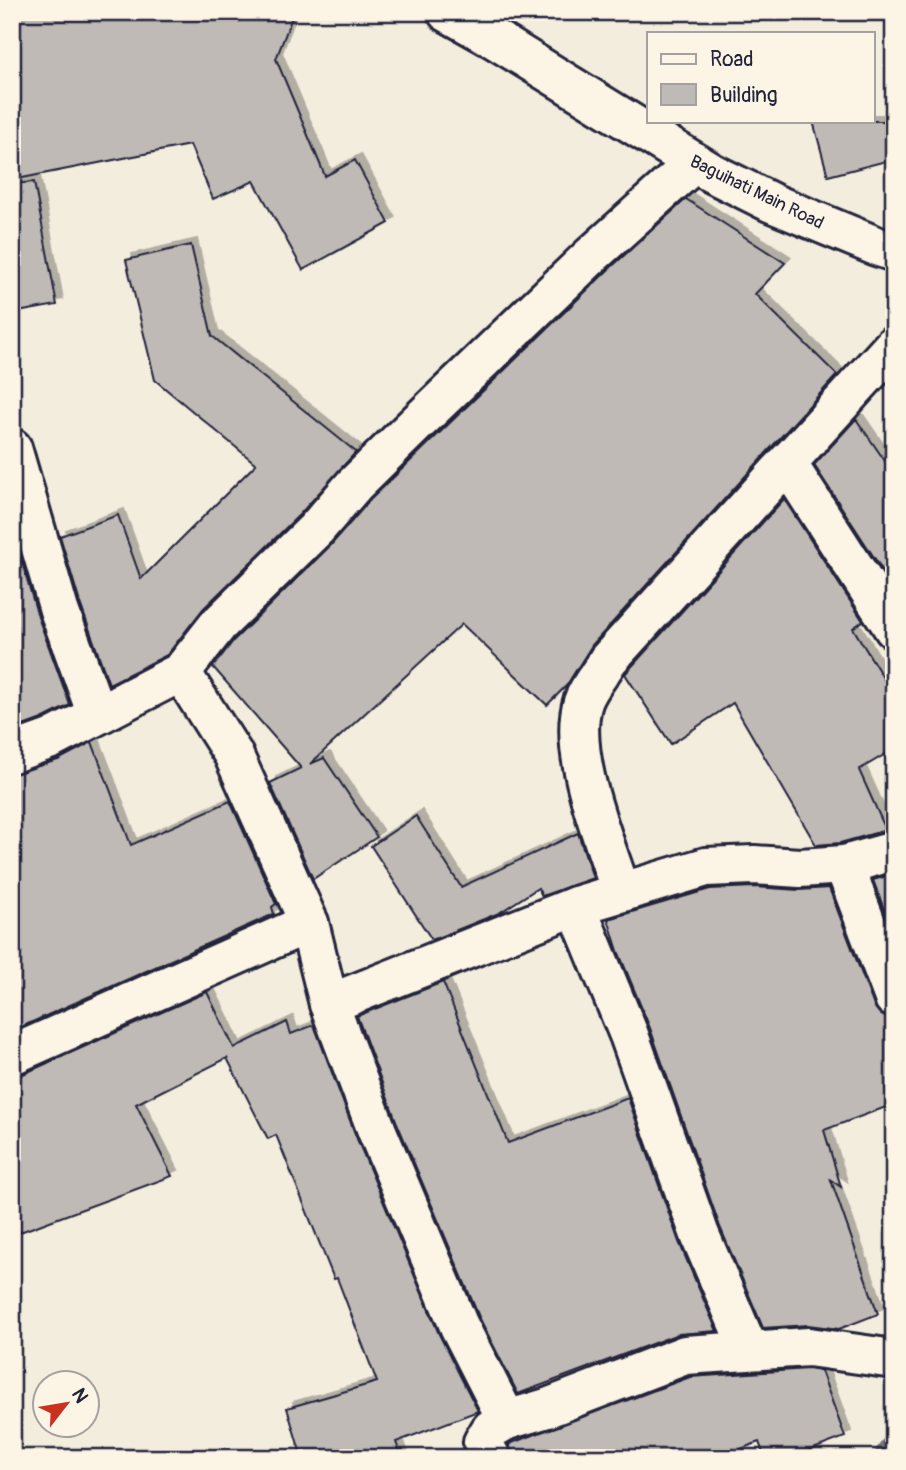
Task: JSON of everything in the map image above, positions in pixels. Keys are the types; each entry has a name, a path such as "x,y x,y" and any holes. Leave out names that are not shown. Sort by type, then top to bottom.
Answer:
{"street":[{"name":"Baguihati Main Road","path":"447,12 694,163 772,203 894,251"},
{"path":"12,753 51,739 181,672 218,625 316,529 354,485 398,441 592,255 694,163"},
{"path":"621,892 590,797 579,738 583,702 608,660 894,345"},
{"path":"12,447 59,610 97,715"},
{"path":"786,463 894,629"},
{"path":"181,672 233,754 309,923 329,1004 377,1131 459,1326 506,1420"},
{"path":"329,1004 576,906 706,867 754,865 800,868 844,865 894,851"},
{"path":"844,865 894,998"},
{"path":"576,906 629,1035 700,1234 748,1350"},
{"path":"12,1055 309,923"},
{"path":"491,1458 483,1442 491,1429 506,1420 547,1408 685,1355 809,1348 894,1359"}],"building":[{"path":"12,12 294,12 276,59 325,176 355,160 389,223 303,270 254,181 213,199 190,145 12,180"},
{"path":"894,121 894,159 828,176 813,122"},
{"path":"34,182 57,305 12,313 12,184"},
{"path":"686,199 785,263 755,294 837,375 592,645 567,685 547,705 462,624 310,764 324,758 377,837 313,879 270,783 301,768 213,667 234,640 331,545 370,500 607,271"},
{"path":"191,245 212,336 356,452 300,514 203,609 167,655 109,684 60,536 118,515 141,579 256,464 155,380 126,260"},
{"path":"856,419 894,474 894,588 814,465"},
{"path":"784,499 863,621 853,628 894,696 894,749 859,770 886,830 840,843 816,845 733,703 671,744 625,674"},
{"path":"19,552 38,617 70,705 12,730 12,555"},
{"path":"92,742 131,845 230,801 276,904 272,907 274,914 12,1031 12,774 58,760"},
{"path":"416,816 461,887 578,833 593,878 542,896 538,888 499,913 432,940 371,846"},
{"path":"894,874 894,935 873,880"},
{"path":"754,887 799,890 829,888 874,1006 881,1015 894,1019 894,1104 824,1130 841,1187 831,1180 878,1314 839,1329 808,1325 763,1328 720,1227 650,1028 618,951 608,919 710,889"},
{"path":"443,982 508,1143 628,1098 679,1242 717,1331 678,1334 518,1394 479,1317 397,1123 357,1016"},
{"path":"207,992 234,1048 287,1022 291,1034 314,1025 357,1139 439,1334 478,1411 396,1442 402,1458 302,1458 287,1408 377,1382 337,1278 334,1279 276,1135 268,1139 227,1058 136,1104 172,1176 12,1235 12,1076 21,1075"},
{"path":"808,1369 821,1371 845,1437 790,1458 765,1458 759,1442 717,1458 513,1458 509,1444 690,1377"}],"waterway":[{"path":"880,1458 894,1437"}]}
